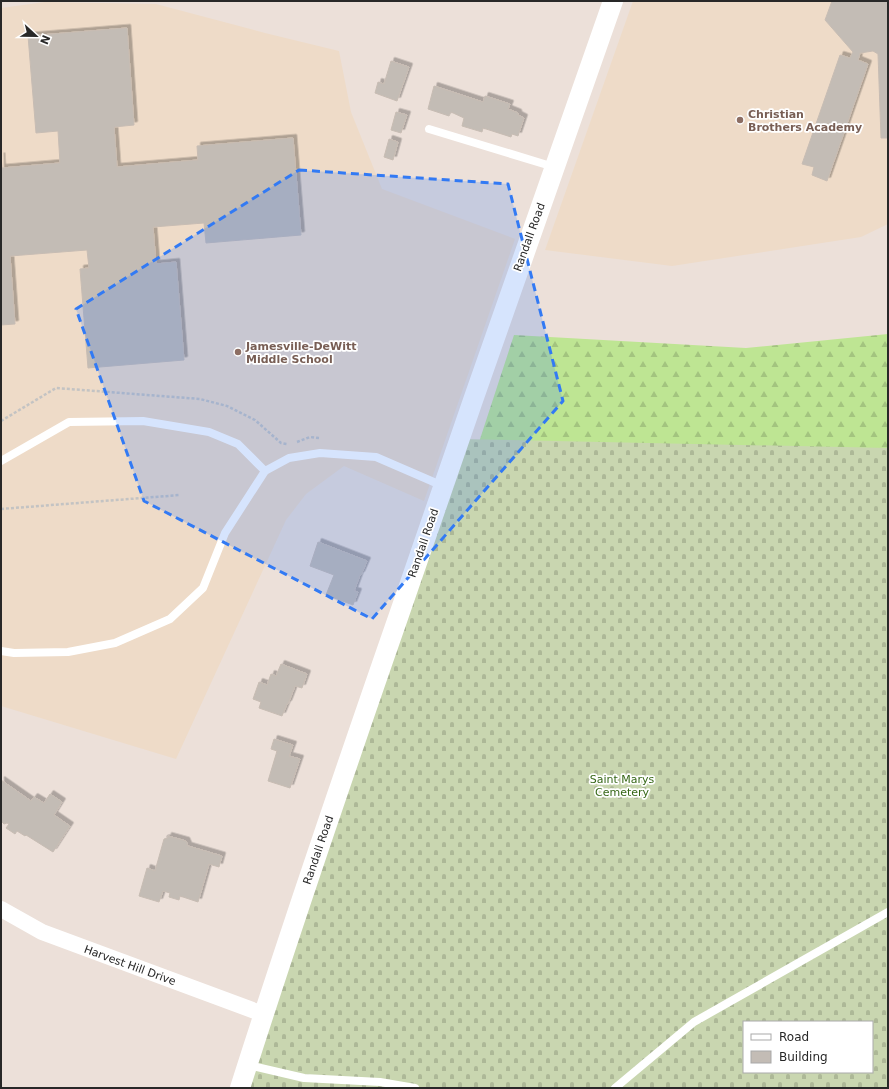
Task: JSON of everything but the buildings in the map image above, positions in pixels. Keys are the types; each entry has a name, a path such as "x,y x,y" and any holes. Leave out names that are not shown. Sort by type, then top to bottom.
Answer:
{"street":[{"name":"Randall Road","path":"240,1088 263,1014 322,838 443,486 613,1"},
{"name":"Harvest Hill Drive","path":"1,908 42,932 263,1014"}],"lane":[{"path":"429,129 554,168"},
{"path":"1,461 69,422 143,421 209,432 238,444 265,471"},
{"path":"1,651 14,653 68,652 107,645 115,643 170,619 203,588 225,533 265,471 289,458 320,453 376,457 443,486"},
{"path":"615,1088 694,1022 888,912"},
{"path":"247,1065 304,1078 380,1082 415,1088"}],"path":[{"path":"1,421 56,388 200,399 227,406 255,420 281,443 291,444 310,437 324,439"},
{"path":"1,509 180,495"}],"highlighted area":[{"path":"299,170 508,184 563,401 372,619 144,501 76,309"}],"shaded area":[{"name":"Christian Brothers Academy","path":"633,1 888,1 888,224 861,237 672,266 545,250"},
{"name":"Jamesville-DeWitt Middle School","path":"45,2 156,4 339,51 351,112 382,189 515,239 424,501 344,466 306,494 286,520 176,759 1,706 1,8"}],"green space":[{"path":"888,334 888,652 350,837 514,335 746,348"},
{"name":"Saint Marys Cemetery","path":"459,439 888,448 888,1088 240,1088"}],"place":[{"name":"Christian Brothers Academy","path":"740,120"},
{"name":"Jamesville-DeWitt Middle School","path":"238,352"}]}
